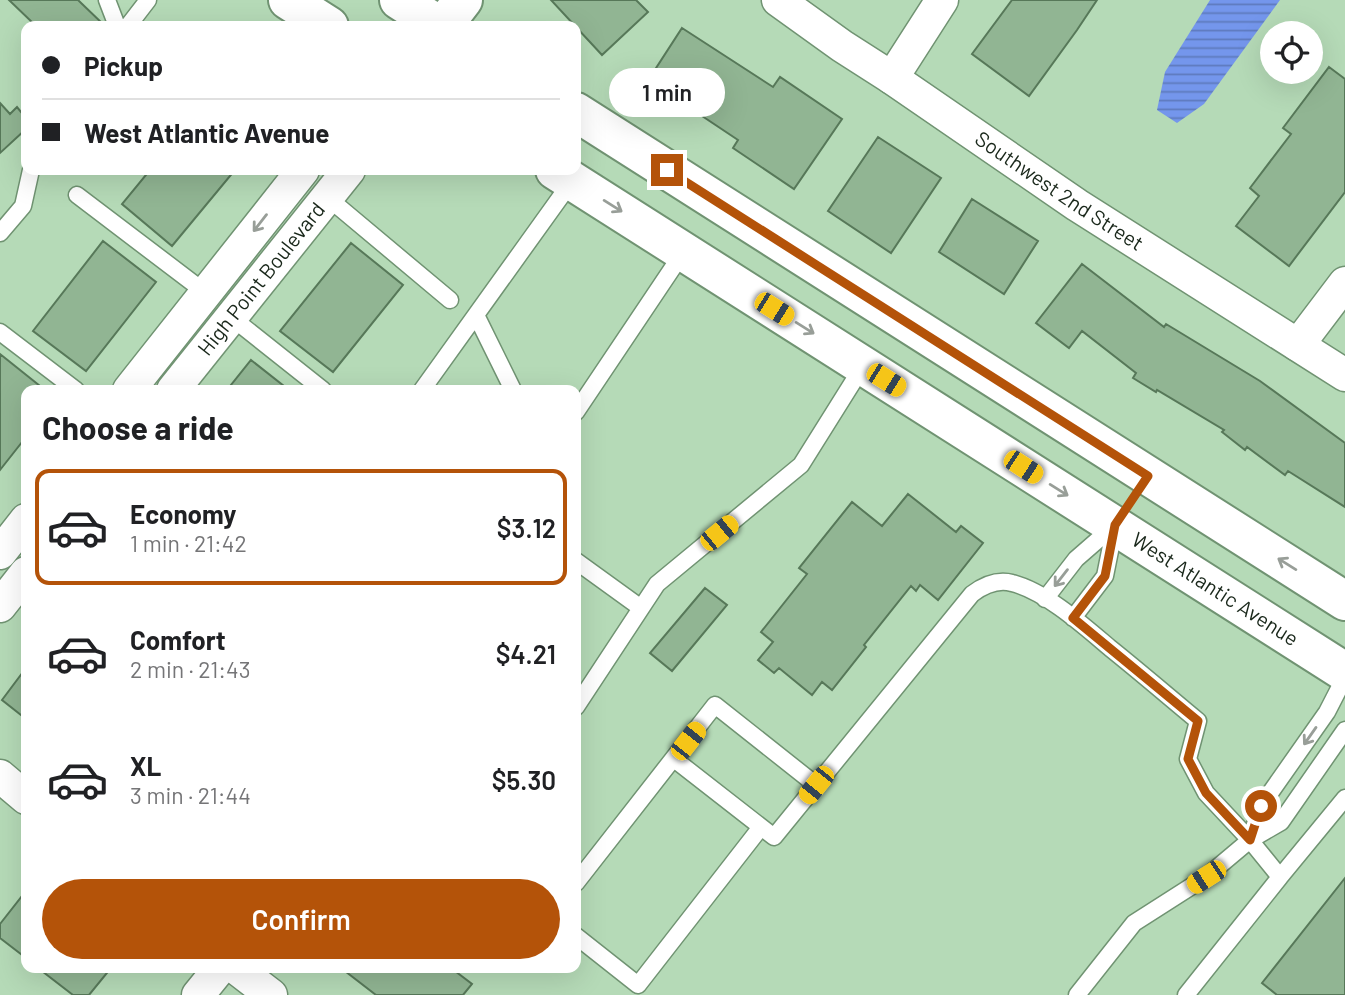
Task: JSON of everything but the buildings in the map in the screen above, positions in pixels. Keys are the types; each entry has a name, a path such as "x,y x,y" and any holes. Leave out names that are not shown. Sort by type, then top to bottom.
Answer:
{"main road":[{"path":"288,0 321,21"},
{"path":"399,0 434,21"},
{"path":"446,21 463,0"},
{"path":"581,115 1345,601"},
{"name":"West Atlantic Avenue","path":"564,175 1345,671"},
{"path":"1115,525 1148,476"}],"street":[{"name":"Southwest 2nd Street","path":"778,0 831,39 1077,205 1345,375"},
{"path":"892,78 942,0"},
{"name":"High Point Boulevard","path":"133,385 297,175"},
{"name":"High Point Boulevard","path":"177,385 345,175"},
{"path":"1298,345 1345,283"},
{"path":"0,606 21,579"},
{"path":"0,776 21,794"},
{"path":"198,995 216,973"},
{"path":"242,973 271,995"}],"lane":[{"path":"107,0 115,21"},
{"path":"132,21 148,0"},
{"path":"0,233 23,206 30,175"},
{"path":"426,385 476,315 564,175"},
{"path":"77,195 206,293"},
{"path":"327,197 450,300"},
{"path":"581,405 684,251"},
{"path":"476,315 511,385"},
{"path":"231,317 317,385"},
{"path":"0,332 69,385"},
{"path":"581,699 657,584 801,465 863,366"},
{"path":"1045,598 1076,559 1115,525"},
{"path":"1073,618 1105,576 1115,525"},
{"path":"581,565 641,608"},
{"path":"674,759 774,837 972,594 983,586 1010,582 1045,598 1073,618 1198,721 1188,759 1206,793 1280,877"},
{"path":"1250,840 1261,806 1327,712 1345,677"},
{"path":"581,877 715,705 816,785"},
{"path":"1077,995 1134,923 1206,877 1250,840 1281,822 1345,730"},
{"path":"1186,995 1345,798"},
{"path":"581,940 638,985 761,827"}],"water":[{"path":"1210,0 1280,0 1265,21 1260,21 1260,27 1204,104 1177,123 1157,110 1165,72"}],"route":[{"path":"667,170 1148,476 1115,525 1105,576 1073,618 1198,721 1188,759 1206,793 1250,840 1261,806"}]}
